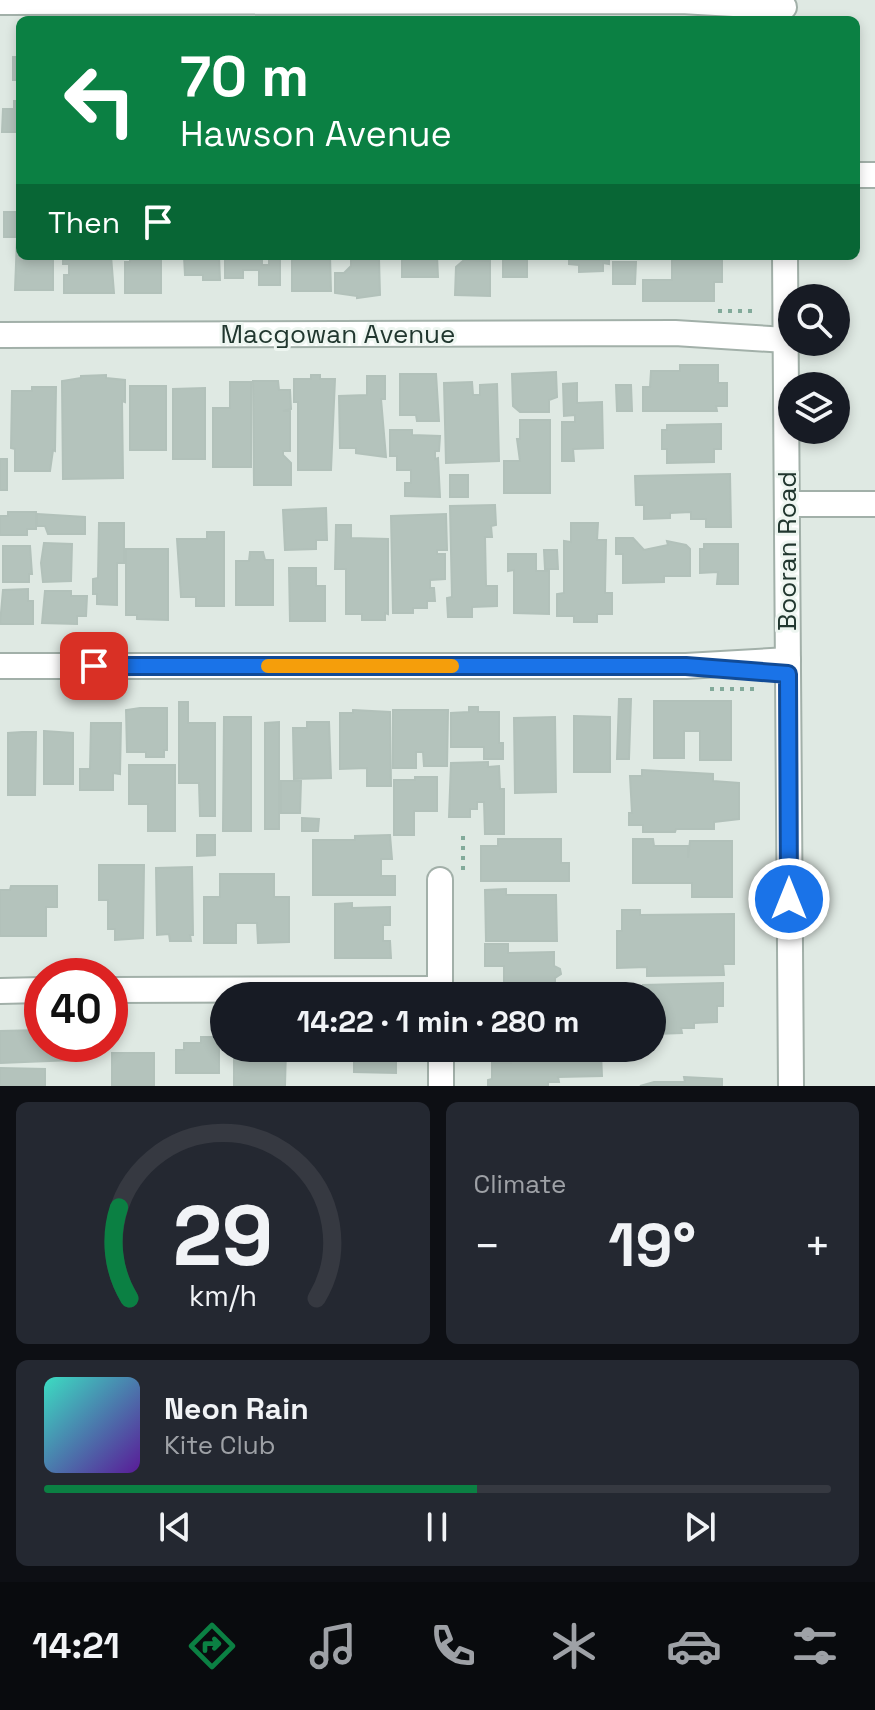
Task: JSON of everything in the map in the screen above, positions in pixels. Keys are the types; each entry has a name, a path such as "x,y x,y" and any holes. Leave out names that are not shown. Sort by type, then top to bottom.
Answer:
{"street":[{"path":"0,2 686,1 784,9"},
{"name":"Booran Road","path":"785,260 785,284"},
{"name":"Macgowan Avenue","path":"0,335 675,333 756,325 778,331"},
{"name":"Booran Road","path":"786,356 791,1086"},
{"path":"787,504 875,504"},
{"path":"0,666 788,667"},
{"path":"440,880 440,982"},
{"path":"0,991 24,990"},
{"path":"128,990 210,991"},
{"path":"441,1062 441,1086"}],"building":[{"path":"13,57 16,57 16,80 13,80"},
{"path":"16,101 16,132 2,132 3,109 14,109"},
{"path":"4,212 16,212 16,237 4,237"},
{"path":"16,260 53,260 53,290 15,290"},
{"path":"63,260 111,260 114,293 64,293 64,275 69,275 69,264 63,264"},
{"path":"161,260 161,293 125,293 125,262"},
{"path":"184,260 219,260 220,280 203,280 203,275 185,275"},
{"path":"225,260 262,260 262,265 269,265 269,260 280,260 280,285 259,285 259,270 243,270 243,278 225,278"},
{"path":"292,260 330,260 331,291 292,291"},
{"path":"351,260 379,260 380,295 357,298 335,293 335,273 344,273 351,266"},
{"path":"402,260 437,260 438,277 402,277"},
{"path":"464,260 490,261 490,296 455,295 456,267"},
{"path":"503,260 527,260 527,277 503,277"},
{"path":"569,260 609,260 609,264 603,263 603,271 579,272 579,265 569,264"},
{"path":"672,260 722,260 722,282 714,282 714,301 643,301 643,280 672,280"},
{"path":"613,262 636,262 635,284 613,284"},
{"path":"680,365 718,365 718,383 727,383 727,406 716,406 717,411 643,411 643,387 650,387 651,371 680,371"},
{"path":"556,372 557,397 549,400 549,412 520,412 513,406 512,374"},
{"path":"400,374 436,374 439,421 417,421 416,415 400,415"},
{"path":"106,375 106,378 125,380 125,402 122,401 123,478 63,479 62,381"},
{"path":"311,375 320,375 320,379 335,379 331,470 298,470 298,402 294,402 294,379 311,379"},
{"path":"367,376 385,376 385,399 381,399 386,457 356,453 356,448 340,448 339,396 367,395"},
{"path":"253,381 278,381 279,390 290,390 291,409 283,411 290,411 290,451 283,451 283,455 291,463 291,485 254,485"},
{"path":"230,382 251,382 251,467 213,467 213,408 230,408"},
{"path":"472,382 473,395 480,395 480,385 497,384 499,461 446,463 444,383"},
{"path":"577,383 577,403 602,402 603,448 573,449 574,461 562,461 562,422 575,422 575,415 564,416 563,384"},
{"path":"616,385 631,385 632,411 617,411"},
{"path":"130,386 166,386 166,450 130,450"},
{"path":"32,387 56,387 55,451 50,471 15,471 15,449 11,448 12,391 32,391"},
{"path":"205,388 205,459 173,459 173,389"},
{"path":"520,420 550,420 550,493 504,493 504,461 520,461 517,439 520,439"},
{"path":"721,424 721,449 714,449 714,462 667,463 667,449 662,449 662,430 667,430 667,425"},
{"path":"390,430 412,430 412,435 440,436 435,459 438,458 440,497 405,496 405,483 411,483 411,470 397,470 397,456 390,456"},
{"path":"0,459 7,459 7,490 0,490"},
{"path":"730,474 731,527 706,527 706,519 691,519 691,512 670,513 670,518 644,519 644,505 636,505 635,476"},
{"path":"450,475 468,475 468,497 450,497"},
{"path":"495,505 496,525 491,526 492,537 485,537 486,586 497,586 497,606 472,607 472,617 448,617 447,598 452,597 450,506"},
{"path":"326,508 327,540 316,540 316,549 285,550 283,510"},
{"path":"8,512 36,512 36,529 27,529 27,535 0,535 0,516 8,516"},
{"path":"37,514 85,517 85,534 48,534 45,526 37,526"},
{"path":"446,514 447,550 437,550 437,554 445,554 445,579 430,580 435,601 427,601 427,608 413,608 413,613 393,613 391,516"},
{"path":"99,523 124,523 124,563 117,563 117,605 97,604 97,594 93,594 93,579 98,578"},
{"path":"571,523 598,523 597,540 606,540 605,593 612,593 612,614 597,614 597,622 574,622 574,616 557,616 557,594 564,593 564,541 571,542"},
{"path":"336,525 351,525 351,538 388,539 388,614 385,613 385,620 362,620 362,614 346,614 346,569 335,569"},
{"path":"207,532 224,532 224,606 196,606 196,597 181,597 177,539 207,539"},
{"path":"616,538 633,538 644,550 668,545 667,541 686,545 690,549 690,576 664,576 664,582 623,583 623,554 616,554"},
{"path":"44,543 72,544 71,581 43,582 41,563"},
{"path":"704,544 738,544 738,584 717,584 718,572 700,573 700,549 704,549"},
{"path":"3,546 30,546 32,574 29,574 29,582 3,582"},
{"path":"126,549 168,549 168,620 137,619 137,615 126,615"},
{"path":"544,550 557,550 558,569 545,569"},
{"path":"250,552 263,552 265,560 273,560 273,605 236,605 236,561 249,561"},
{"path":"508,554 536,554 536,571 549,571 549,614 514,613 514,570 508,571"},
{"path":"289,568 316,568 316,586 325,586 325,621 290,621"},
{"path":"28,589 28,601 33,601 33,624 0,624 3,590"},
{"path":"45,591 71,591 71,596 87,596 86,616 77,616 77,624 42,623"},
{"path":"619,699 631,699 629,759 617,759"},
{"path":"654,701 731,701 731,760 700,760 700,731 684,731 684,758 654,758"},
{"path":"179,702 188,702 188,723 215,723 215,816 200,816 199,783 179,783"},
{"path":"469,707 478,707 478,712 499,712 499,743 503,743 503,759 484,759 484,747 451,747 451,713 469,712"},
{"path":"167,708 167,750 164,750 164,757 146,757 146,752 127,752 126,710"},
{"path":"353,710 390,712 391,786 367,786 367,768 340,769 340,713 353,713"},
{"path":"393,710 448,710 447,766 424,766 423,752 416,752 416,768 393,768"},
{"path":"574,716 610,717 610,772 574,772"},
{"path":"224,717 251,717 251,831 223,831"},
{"path":"555,717 556,792 515,793 514,718"},
{"path":"279,722 279,829 265,829 265,723"},
{"path":"307,722 329,722 331,778 294,779 293,728 307,728"},
{"path":"91,723 121,723 120,774 113,773 113,790 80,790 80,769 90,769"},
{"path":"44,731 73,733 73,784 44,784"},
{"path":"36,732 35,795 8,795 8,733"},
{"path":"488,762 488,767 499,766 500,789 504,789 504,834 485,834 484,802 477,802 477,809 470,809 470,817 449,817 451,763"},
{"path":"129,765 175,765 175,831 148,831 148,804 129,804"},
{"path":"642,770 713,774 713,781 739,783 739,819 714,822 714,829 676,829 675,832 643,832 643,825 629,825 629,813 632,813 630,776 642,776"},
{"path":"415,777 437,777 437,811 414,811 414,835 394,835 394,780 415,780"},
{"path":"281,781 301,781 300,813 281,813"},
{"path":"302,818 319,819 318,831 302,831"},
{"path":"197,835 215,835 215,855 197,856"},
{"path":"390,835 392,859 381,859 381,876 395,876 395,895 313,895 313,840 355,840 355,836"},
{"path":"498,839 561,839 561,863 569,863 569,881 481,881 481,846 498,846"},
{"path":"633,839 653,839 654,846 688,846 688,858 690,841 732,841 732,897 692,897 692,883 633,883"},
{"path":"99,865 144,865 143,938 115,940 115,929 108,929 108,900 99,900"},
{"path":"192,867 193,935 190,935 191,941 170,941 169,934 157,935 156,868"},
{"path":"220,874 274,874 274,897 289,897 289,942 258,943 257,923 236,923 236,943 204,943 204,897 220,897"},
{"path":"11,886 57,886 57,907 46,907 46,936 0,936 0,890 10,890"},
{"path":"506,889 506,895 556,895 557,941 486,941 485,890"},
{"path":"352,903 352,908 390,907 390,925 383,925 383,941 390,941 391,958 335,958 335,904"},
{"path":"622,910 640,910 640,915 734,914 734,964 723,964 724,975 647,976 647,967 617,968 617,931 622,931"},
{"path":"485,944 508,944 508,953 554,952 554,966 560,969 561,974 555,982 504,982 504,966 485,966"},
{"path":"723,983 723,1006 717,1006 717,1022 694,1023 694,1028 681,1028 682,1033 666,1034 666,984"},
{"path":"24,1030 24,1062 0,1063 0,1031"},
{"path":"201,1037 210,1037 210,1062 219,1062 219,1073 176,1073 176,1050 184,1050 184,1043 201,1043"},
{"path":"128,1053 154,1053 154,1086 112,1086 112,1062 128,1062"},
{"path":"234,1062 286,1062 285,1086 234,1086"},
{"path":"354,1062 396,1062 396,1073 354,1072"},
{"path":"601,1062 602,1076 558,1077 559,1082 548,1082 548,1086 488,1086 488,1080 492,1079 492,1063"},
{"path":"0,1068 45,1069 45,1086 0,1086"},
{"path":"684,1077 722,1079 722,1086 640,1086 654,1082 685,1082"}],"slow traffic":[{"path":"268,666 452,666"}],"route":[{"path":"94,666 686,666 788,674 789,899"}]}
